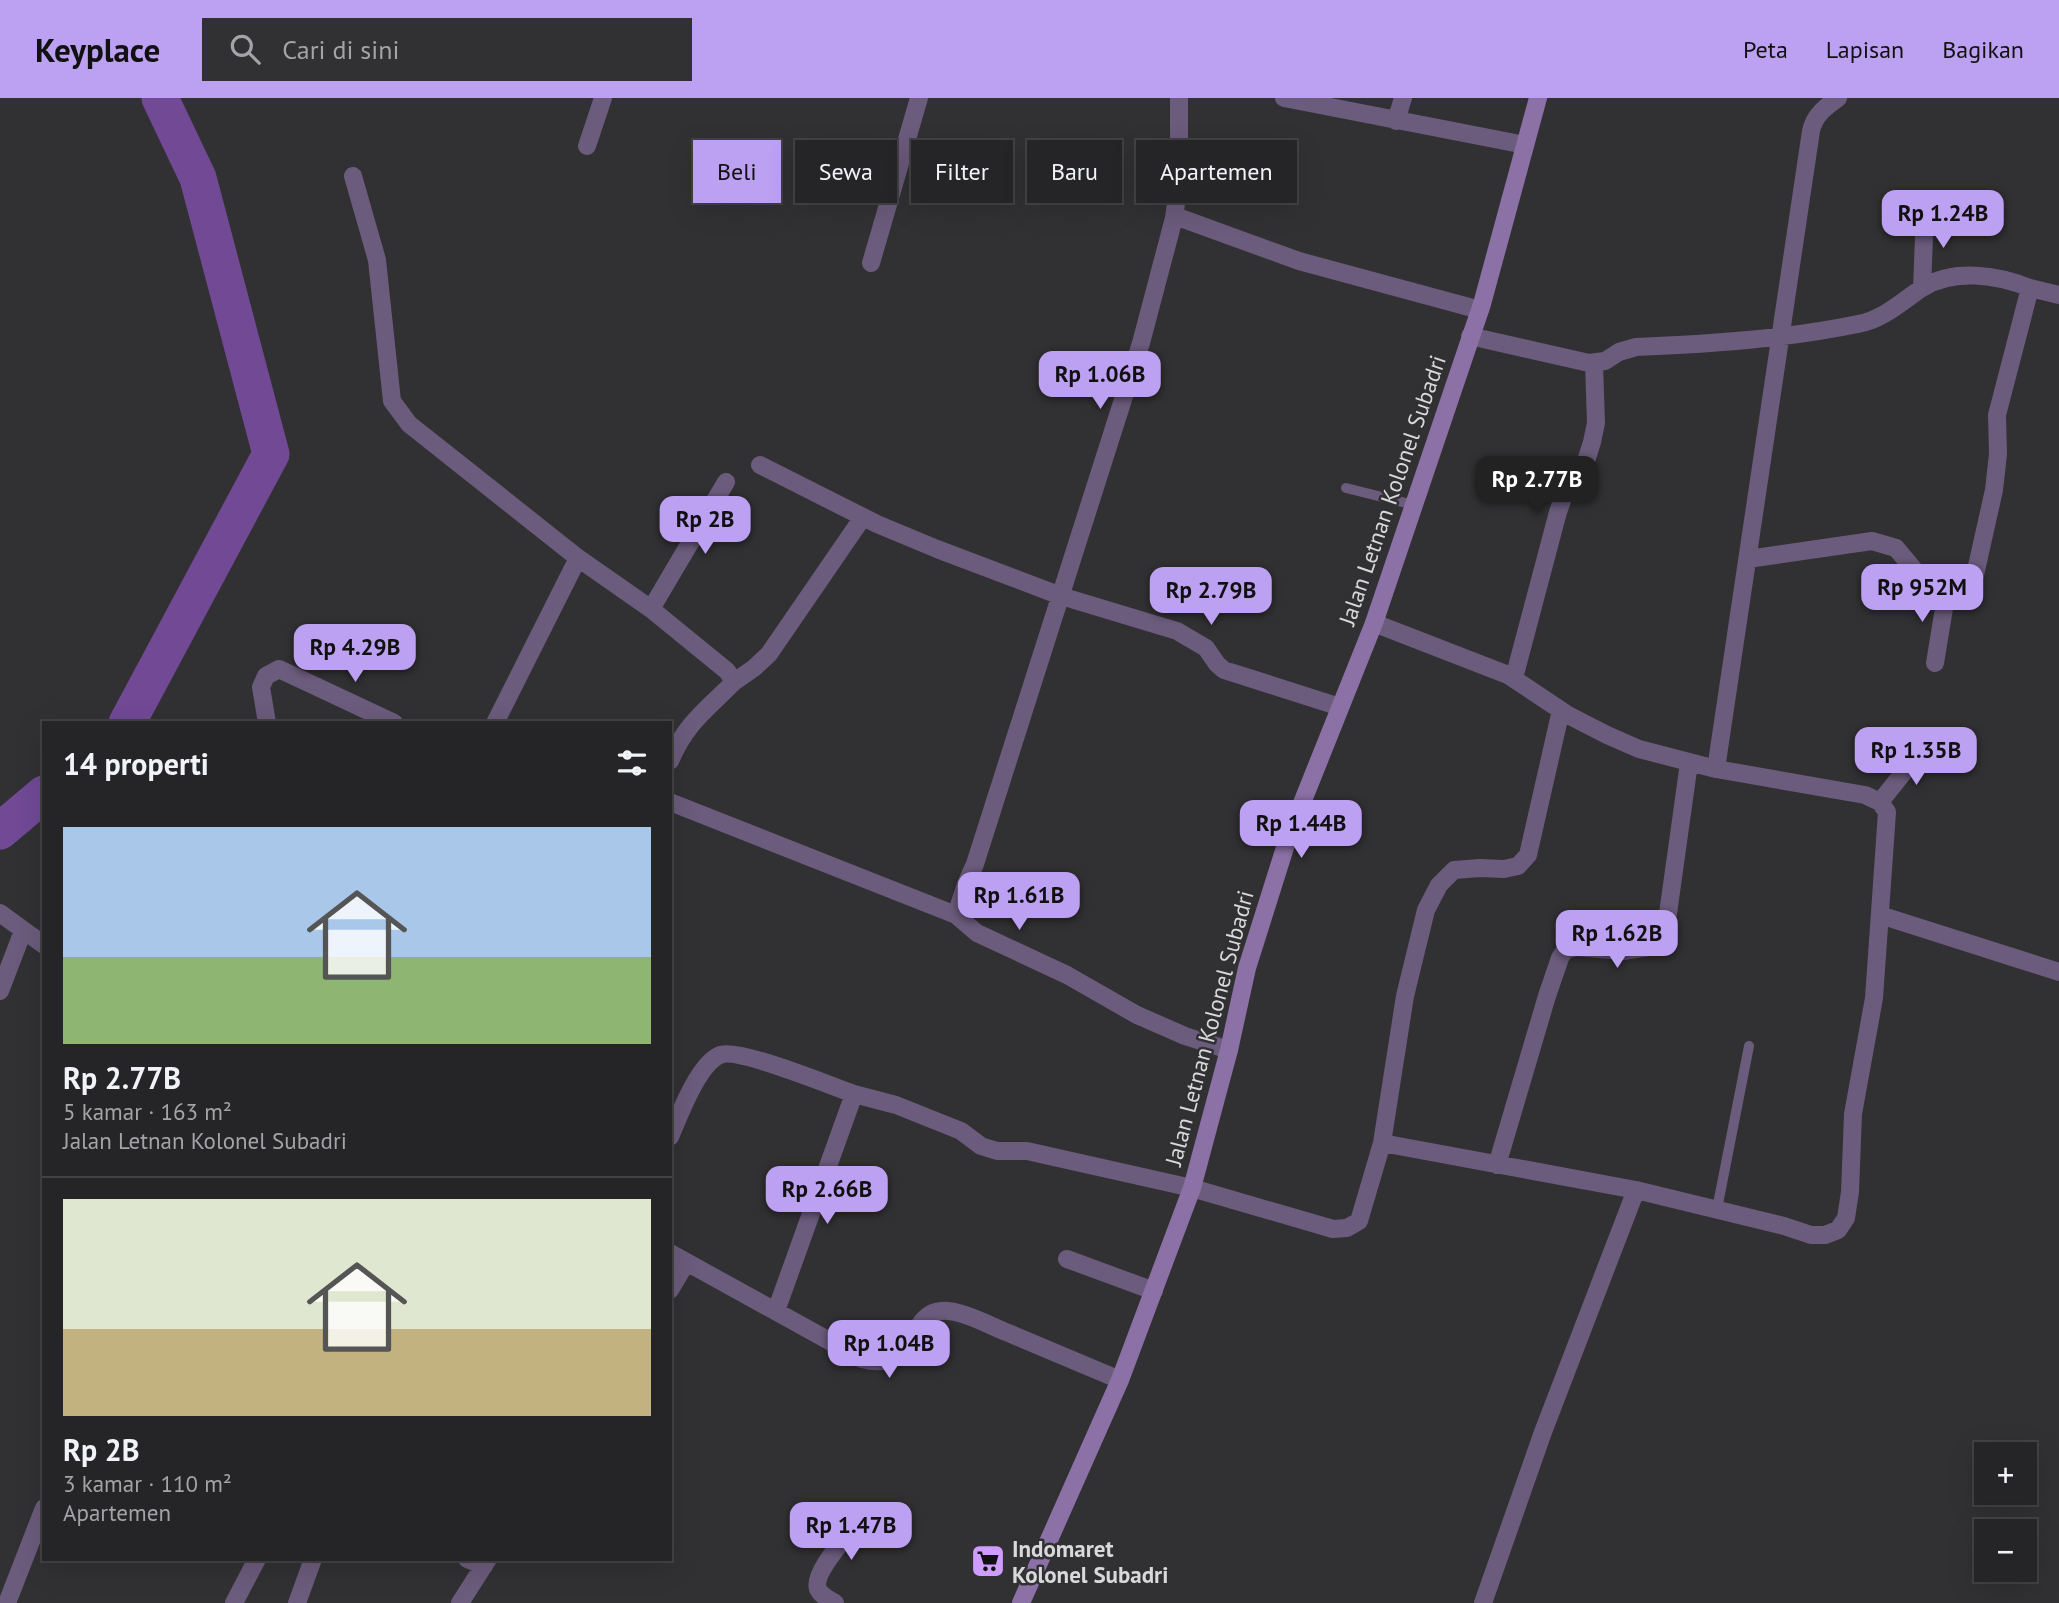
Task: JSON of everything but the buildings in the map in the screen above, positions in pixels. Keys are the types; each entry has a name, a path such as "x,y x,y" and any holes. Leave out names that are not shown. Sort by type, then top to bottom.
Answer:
{"main road":[{"name":"Jalan Letnan Kolonel Subadri","path":"1026,1601 1119,1380 1192,1188 1229,1050 1247,968 1288,838 1374,623 1480,310 1538,98"}],"street":[{"path":"587,146 603,98"},
{"path":"871,263 919,98"},
{"path":"956,915 975,864 1141,343 1175,216 1179,181 1179,98"},
{"path":"1284,98 1525,145"},
{"path":"1396,121 1403,98"},
{"path":"1716,769 1813,123 1826,106 1838,98"},
{"path":"353,176 377,260 392,401 408,424 578,558 651,609 711,656 734,682"},
{"path":"1923,288 1925,211"},
{"path":"1175,216 1299,261 1480,310"},
{"path":"1470,336 1594,363 1636,347 1781,337 1872,320 1883,316 1923,288 1942,279 1979,276 2004,278 2059,295"},
{"path":"1748,559 1872,541 1896,548 1926,584 1947,590 1961,588 1975,575 1994,490 1998,454 1997,415 2030,288"},
{"path":"1514,678 1558,512 1564,495 1586,461 1592,442 1596,423 1594,363"},
{"path":"761,465 863,517 937,549 1061,596 1177,631 1206,648 1224,670 1340,707"},
{"path":"651,609 726,482"},
{"path":"672,756 680,738 699,715 769,654 863,517"},
{"path":"496,721 578,558"},
{"path":"1935,663 1947,590"},
{"path":"1374,623 1514,678 1561,710 1628,744 1716,769 1865,796 1880,802 1887,812 1874,998 1853,1114 1850,1192 1846,1218 1838,1230 1825,1235 1811,1235 1636,1190 1382,1143"},
{"path":"267,721 261,687 266,676 278,669 390,721"},
{"path":"672,1133 697,1080 711,1060 723,1053 746,1056 854,1094 895,1105 961,1131 981,1146 997,1151 1027,1151 1192,1188 1341,1229 1359,1221 1382,1143 1405,996 1426,910 1439,885 1454,870 1511,868 1518,866 1528,855 1561,710"},
{"path":"1880,802 1923,748"},
{"path":"1497,1165 1547,996 1565,950 1576,947 1623,951 1649,947 1665,935 1689,763"},
{"path":"672,803 956,915 977,933 1067,975 1137,1015 1229,1050"},
{"path":"0,914 42,944"},
{"path":"1880,915 2059,972"},
{"path":"0,991 23,930"},
{"path":"776,1311 854,1094"},
{"path":"1483,1603 1543,1432 1636,1190"},
{"path":"672,1254 862,1359 882,1362 892,1359 905,1349 925,1318 936,1311 944,1310 981,1322 1119,1380"},
{"path":"1067,1259 1154,1291"},
{"path":"672,1287 686,1264"},
{"path":"7,1603 42,1513"},
{"path":"835,1603 821,1594 816,1587 818,1575 856,1524"},
{"path":"233,1603 256,1561"},
{"path":"297,1603 312,1561"},
{"path":"460,1603 480,1562"}],"lane":[{"path":"1346,488 1413,505"},
{"path":"1717,1209 1749,1046"}],"waterway":[{"path":"128,721 271,454 198,178 160,98"},
{"path":"0,831 42,796"}],"place":[{"name":"Indomaret Kolonel Subadri","path":"988,1561"}]}
